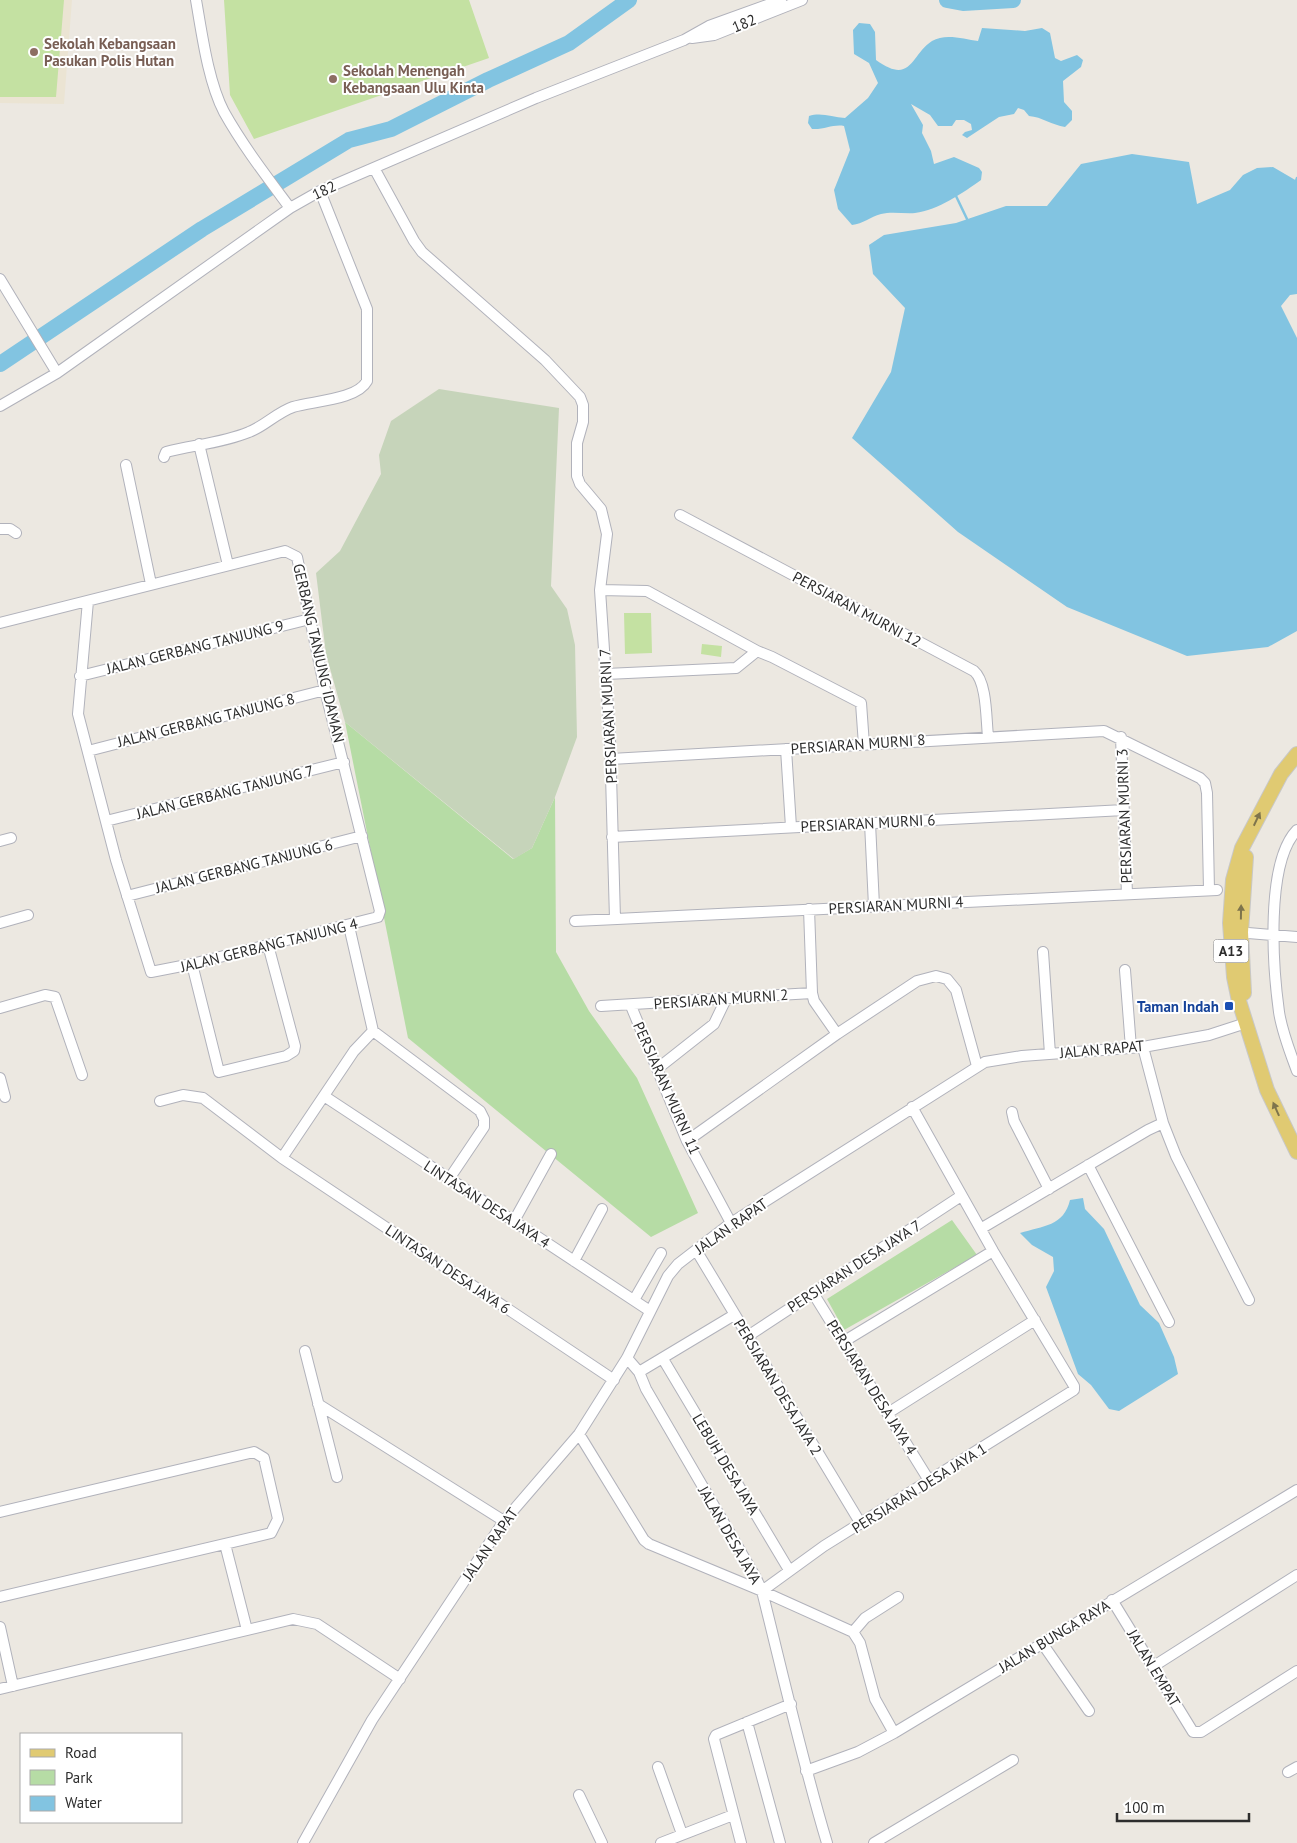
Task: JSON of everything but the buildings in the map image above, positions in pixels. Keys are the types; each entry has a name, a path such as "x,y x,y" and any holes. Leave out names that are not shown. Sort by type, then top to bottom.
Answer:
{"main road":[{"name":"A13","path":"1297,754 1281,774 1243,848 1233,880 1234,976 1239,1001 1267,1090 1297,1152"},
{"path":"1213,890 1226,884 1243,848"},
{"path":"1213,890 1225,895 1234,929"}],"street":[{"path":"196,0 219,99 243,142 290,208"},
{"name":"182","path":"0,406 57,372 290,208 320,191 536,98 684,40 709,26 781,0"},
{"name":"182","path":"684,40 714,35 802,0"},
{"name":"PERSIARAN MURNI 7","path":"374,168 422,252 545,360 580,396 584,413 577,443 577,476 604,514 607,534 600,590 611,759 615,919"},
{"path":"164,457 166,452 246,433 277,414 293,407 360,390 367,381 367,309 320,191"},
{"path":"0,280 57,372"},
{"path":"0,623 228,565 199,444"},
{"path":"126,466 151,584"},
{"name":"PERSIARAN MURNI 12","path":"680,515 974,671 979,677 984,696 988,736"},
{"path":"0,529 10,529 16,532"},
{"name":"GERBANG TANJUNG IDAMAN","path":"228,565 285,551 297,557 325,690 380,911"},
{"path":"600,590 647,591 757,651 772,656 861,703 864,745"},
{"path":"88,601 78,714 127,896"},
{"name":"JALAN GERBANG TANJUNG 9","path":"80,676 310,619"},
{"path":"606,674 736,668 757,651"},
{"name":"JALAN GERBANG TANJUNG 8","path":"88,751 325,690"},
{"name":"PERSIARAN MURNI 8","path":"611,759 988,736 1104,731 1121,737"},
{"path":"1121,737 1200,778 1205,783 1213,890"},
{"name":"PERSIARAN MURNI 3","path":"1121,737 1127,894"},
{"path":"786,749 791,827"},
{"name":"JALAN GERBANG TANJUNG 7","path":"106,821 344,762"},
{"name":"PERSIARAN MURNI 6","path":"612,837 1124,810"},
{"path":"870,823 874,906"},
{"name":"JALAN GERBANG TANJUNG 6","path":"127,896 362,836"},
{"path":"1295,836 1278,872 1273,935 1280,1013 1297,1071"},
{"path":"0,841 12,838"},
{"name":"PERSIARAN MURNI 4","path":"575,921 1213,890"},
{"name":"JALAN GERBANG TANJUNG 4","path":"127,896 150,970 153,972 349,926 378,917 380,911"},
{"path":"809,909 812,993 814,1001 837,1034"},
{"path":"0,922 28,915"},
{"path":"349,926 373,1031 480,1111 484,1119 484,1127 449,1179"},
{"path":"1234,929 1297,937"},
{"path":"192,964 219,1072 286,1056 294,1051 295,1046 268,945"},
{"path":"1043,952 1050,1054"},
{"path":"1125,970 1131,1048"},
{"path":"687,1141 837,1034 917,981 936,976 947,979 956,990 977,1066"},
{"name":"PERSIARAN MURNI 2","path":"601,1006 631,1006 812,993"},
{"path":"0,1008 45,995 55,997 82,1075"},
{"path":"657,1069 714,1024 726,999"},
{"name":"PERSIARAN MURNI 11","path":"631,1006 687,1141 732,1223"},
{"name":"JALAN RAPAT","path":"303,1843 372,1720 504,1521 579,1434 627,1358 668,1276 696,1250 732,1223 977,1066 1000,1059 1143,1047 1210,1035 1245,1018"},
{"path":"282,1158 354,1050 373,1031"},
{"path":"1143,1047 1163,1123 1176,1156 1249,1300"},
{"path":"0,1078 5,1097"},
{"name":"LINTASAN DESA JAYA 6","path":"160,1101 182,1095 203,1098 282,1158 614,1380"},
{"name":"LINTASAN DESA JAYA 4","path":"324,1096 650,1311"},
{"path":"888,1413 1035,1320 993,1251 982,1228 961,1196 912,1107"},
{"path":"1012,1112 1014,1121 1049,1189"},
{"path":"982,1228 1163,1123"},
{"path":"514,1222 551,1154"},
{"path":"1088,1166 1169,1322"},
{"name":"PERSIARAN DESA JAYA 7","path":"748,1336 961,1196"},
{"path":"574,1261 602,1209"},
{"name":"PERSIARAN DESA JAYA 2","path":"696,1250 861,1524"},
{"path":"843,1342 993,1251"},
{"path":"634,1300 661,1253"},
{"name":"PERSIARAN DESA JAYA 4","path":"813,1293 930,1482"},
{"path":"639,1372 734,1315"},
{"name":"PERSIARAN DESA JAYA 1","path":"762,1590 789,1570 1073,1391 1074,1386 1035,1320"},
{"path":"305,1351 337,1477"},
{"name":"JALAN DESA JAYA","path":"627,1358 639,1372 646,1389 762,1590 806,1771 827,1843"},
{"name":"LEBUH DESA JAYA","path":"663,1359 789,1570"},
{"path":"318,1404 504,1521"},
{"path":"579,1434 649,1544 762,1590 853,1632 860,1643 875,1699 894,1732"},
{"path":"0,1512 256,1452 264,1458 278,1522 271,1533 0,1598"},
{"name":"JALAN BUNGA RAYA","path":"806,1771 858,1752 894,1732 1297,1490"},
{"path":"225,1544 247,1630"},
{"path":"1154,1666 1297,1575"},
{"path":"853,1632 865,1618 898,1597"},
{"name":"JALAN EMPAT","path":"1112,1600 1193,1732 1197,1733 1297,1671"},
{"path":"0,1689 293,1619 317,1624 400,1679"},
{"path":"0,1627 13,1686"},
{"path":"1042,1643 1089,1712"},
{"path":"741,1843 714,1739 716,1735 791,1704"},
{"path":"747,1722 780,1843"},
{"path":"874,1843 1013,1760"},
{"path":"658,1767 682,1834"},
{"path":"579,1795 602,1843"},
{"path":"661,1843 733,1815"}],"shaded area":[{"name":"Sekolah Kebangsaan Pasukan Polis Hutan","path":"0,0 72,0 64,104 0,103"}],"green space":[{"name":"Sekolah Kebangsaan Pasukan Polis Hutan","path":"0,0 64,0 56,97 0,97"},
{"name":"Sekolah Menengah Kebangsaan Ulu Kinta","path":"224,0 469,0 489,58 254,139 230,95"},
{"path":"439,389 559,408 551,586 567,609 575,645 577,737 555,797 532,848 514,859 345,722 326,654 316,573 340,551 381,474 379,455 391,421"},
{"path":"624,613 651,613 652,653 625,654"},
{"path":"702,644 722,646 721,657 701,654"},
{"path":"345,722 513,859 532,848 555,797 556,952 589,1011 637,1078 698,1213 651,1237 408,1038"},
{"path":"952,1220 977,1255 844,1330 827,1299"}],"water":[{"path":"859,23 870,24 875,32 876,60 897,70 904,69 910,65 932,41 943,37 978,41 982,28 1025,31 1042,28 1050,33 1055,58 1061,61 1077,55 1083,60 1081,67 1063,81 1064,102 1072,111 1072,120 1065,127 1060,126 1029,116 1024,110 1018,108 1014,114 999,117 967,138 962,135 972,130 971,124 964,120 956,120 952,126 938,126 930,115 911,104 923,125 922,133 931,151 934,164 954,157 979,168 982,172 981,180 941,205 924,211 915,213 885,213 852,225 838,209 834,190 850,150 844,126 812,129 808,123 809,116 813,115 845,118 868,98 878,83 869,63 854,54 853,30"},
{"path":"1132,154 1189,162 1197,204 1230,190 1243,175 1257,168 1273,167 1297,181 1297,294 1290,295 1281,306 1297,338 1297,631 1268,647 1187,656 1067,607 958,532 852,438 891,372 905,308 873,274 869,245 884,235 956,223 1006,206 1047,206 1081,164"},
{"path":"1083,1198 1085,1209 1104,1229 1140,1305 1159,1323 1174,1357 1178,1374 1119,1411 1109,1409 1091,1385 1078,1374 1046,1287 1054,1271 1053,1257 1032,1245 1020,1233 1051,1224 1063,1215 1070,1200"}],"waterway":[{"path":"0,364 202,229 349,140 391,129 488,80 569,43 629,0"},
{"path":"947,0 963,3 1013,0"},
{"path":"956,196 967,219"}],"place":[{"name":"Sekolah Kebangsaan Pasukan Polis Hutan","path":"34,52"},
{"name":"Sekolah Menengah Kebangsaan Ulu Kinta","path":"333,79"},
{"name":"Taman Indah","path":"1229,1006"}]}
